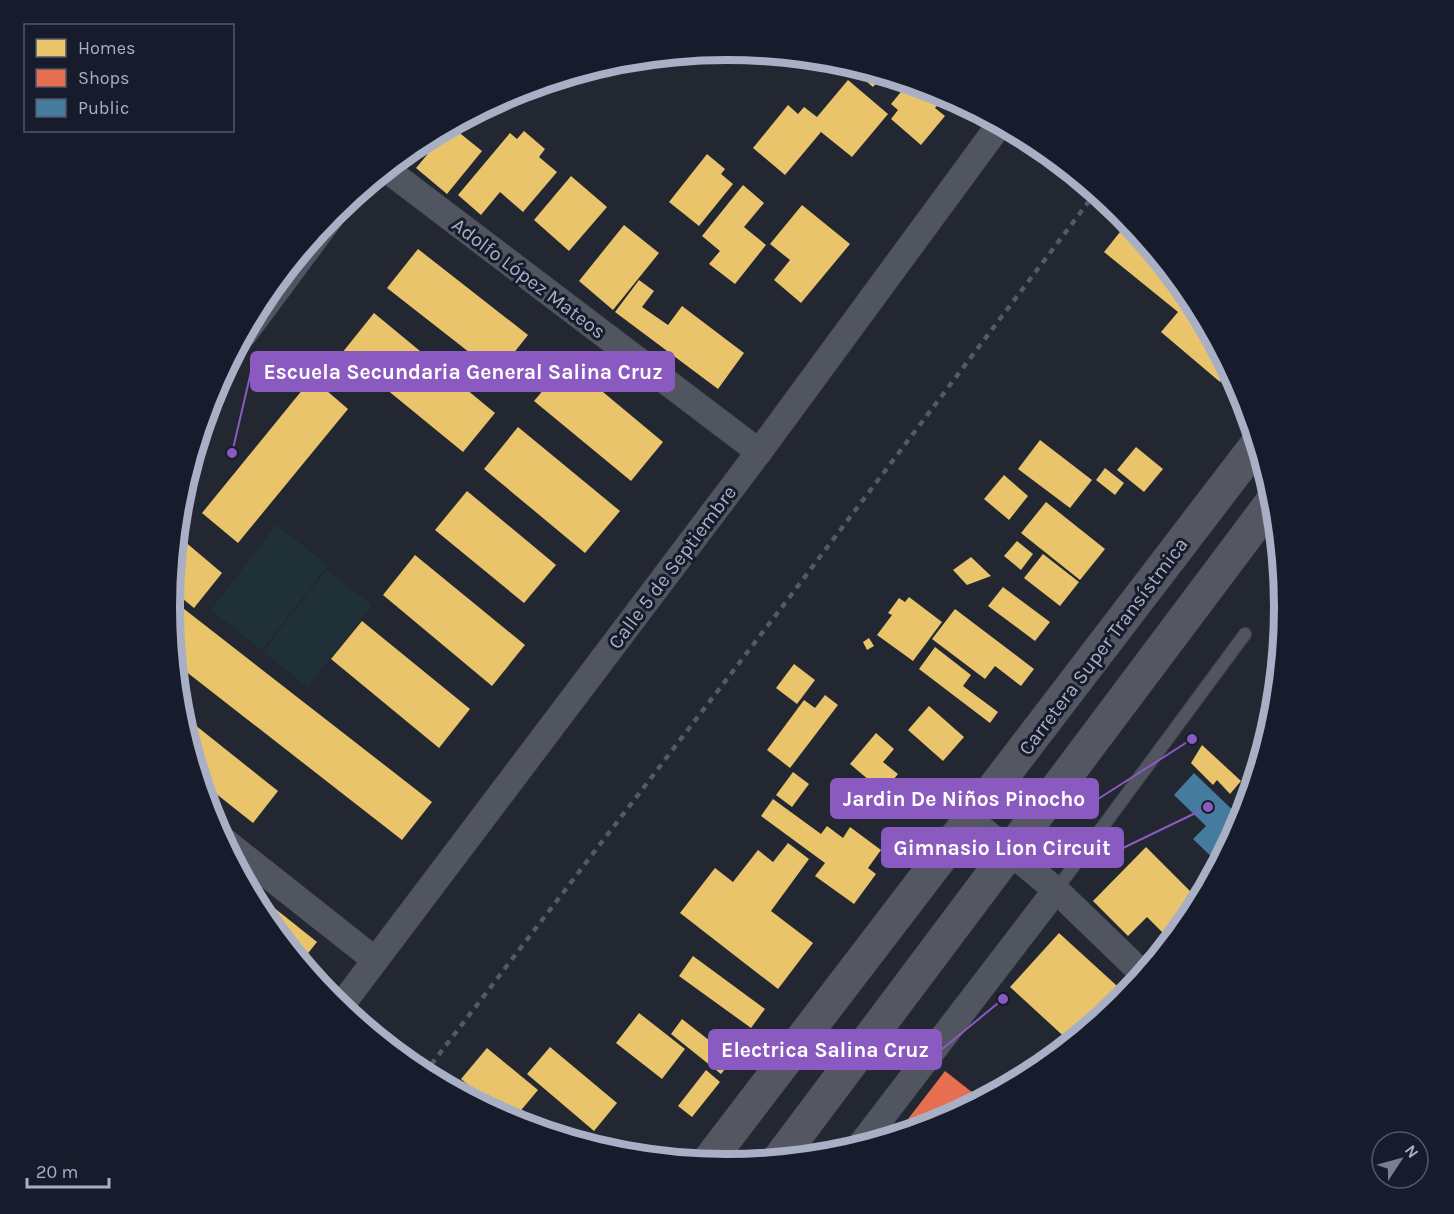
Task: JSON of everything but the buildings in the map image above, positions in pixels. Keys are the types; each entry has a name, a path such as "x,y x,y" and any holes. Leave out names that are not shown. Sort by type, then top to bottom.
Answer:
{"main road":[{"name":"Carretera Super Transístmica","path":"713,1154 1251,452"},
{"path":"785,1150 1265,511"}],"street":[{"name":"Calle 5 de Septiembre","path":"346,999 759,452 995,130"},
{"name":"Adolfo López Mateos","path":"392,175 759,452"},
{"path":"971,820 1056,890 1137,969"},
{"path":"237,851 375,960"},
{"path":"868,1135 1056,890"}],"lane":[{"path":"1056,890 1245,634"}],"shaded area":[{"path":"276,525 328,565 262,650 211,610"},
{"path":"326,570 372,605 308,687 263,652"}],"railway":[{"path":"430,1066 1091,199"}],"place":[{"name":"Escuela Secundaria General Salina Cruz","path":"232,453"},
{"name":"Jardin De Niños Pinocho","path":"1192,739"},
{"name":"Gimnasio Lion Circuit","path":"1208,807"},
{"name":"Electrica Salina Cruz","path":"1003,999"}]}
